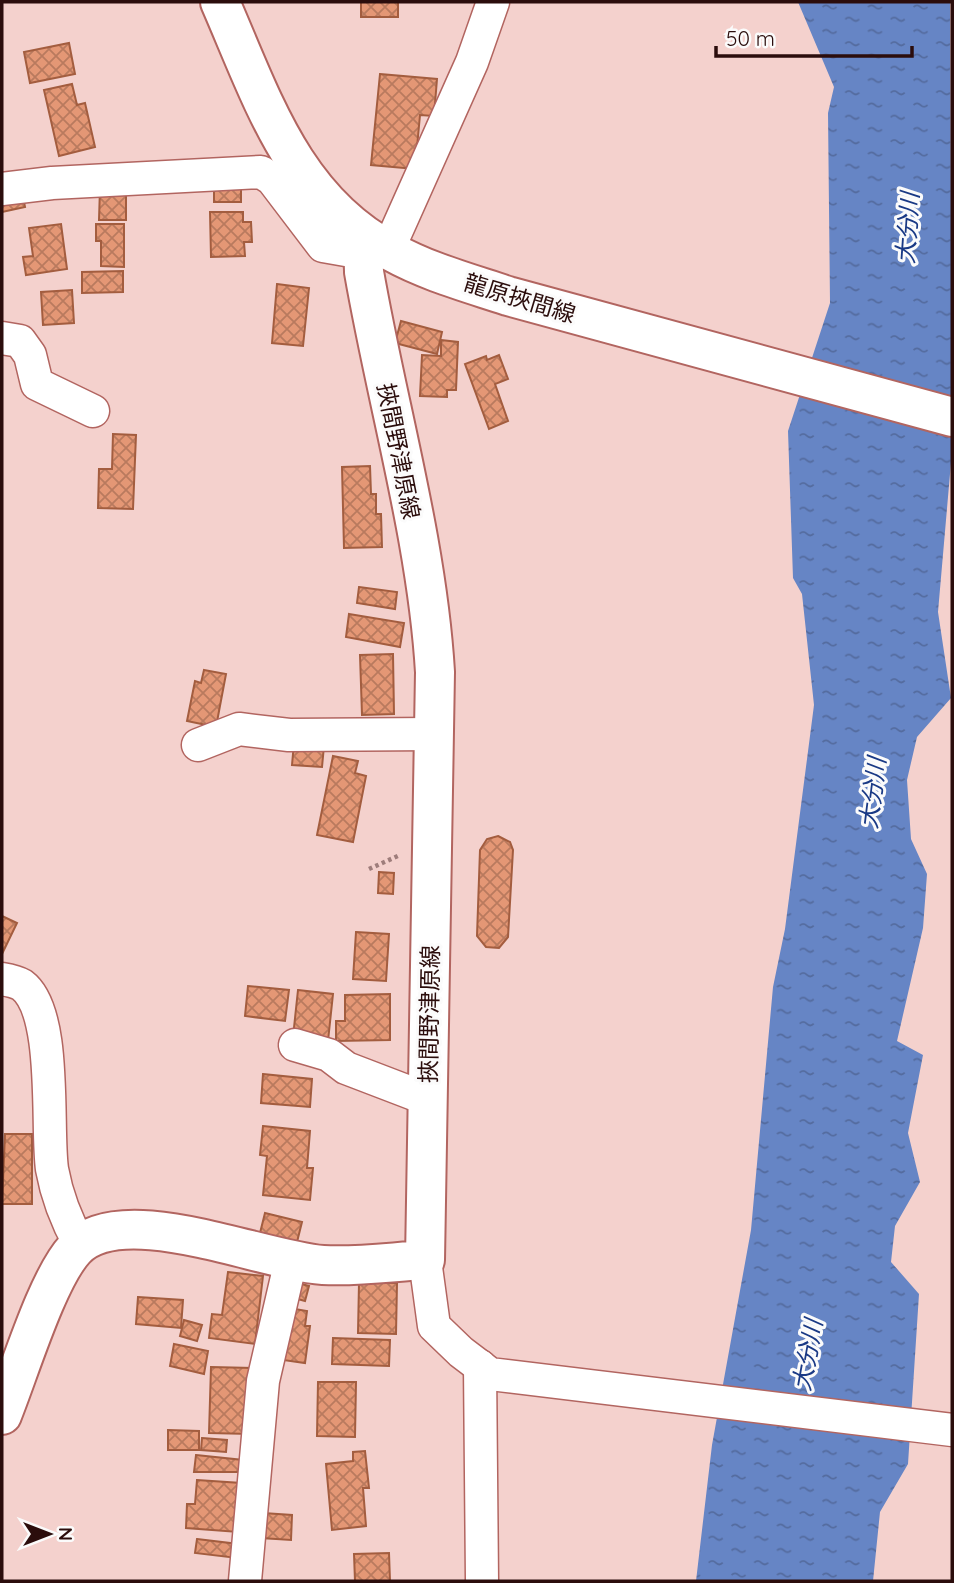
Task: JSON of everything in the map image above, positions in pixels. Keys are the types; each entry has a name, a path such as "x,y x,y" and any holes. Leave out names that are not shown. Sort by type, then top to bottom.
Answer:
{"main road":[{"name":"龍原挾間線","path":"220,2 288,150 324,202 371,246 441,274 552,309 952,417"},
{"name":"挾間野津原線","path":"371,246 373,322 429,603 435,672 425,1260"},
{"path":"2,1415 55,1280 80,1245 101,1233 147,1230 291,1260 340,1265 425,1260"}],"street":[{"path":"6,184 261,172 271,179 323,246 371,246 472,62 493,2"},
{"path":"2,338 20,341 30,355 37,384 93,411"},
{"path":"198,745 239,729 330,736 434,734"},
{"path":"2,979 22,985 31,996 44,1034 52,1171 62,1209 80,1245"},
{"path":"295,1045 329,1055 346,1069 428,1099"},
{"path":"245,1581 263,1381 291,1260"},
{"path":"425,1260 433,1326 490,1374 944,1428"},
{"path":"480,1366 482,1581"}],"water":[{"name":"大分川","path":"798,2 950,2 952,451 938,612 951,698 917,737 907,780 911,839 927,874 923,928 897,1041 923,1055 908,1133 920,1182 895,1226 891,1262 919,1294 908,1464 880,1512 873,1581 696,1581 712,1445 751,1230 773,987 785,929 814,705 802,594 793,578 788,431 830,303 828,113 834,87"}],"building":[{"path":"361,2 398,2 398,17 361,17"},
{"path":"69,43 75,74 30,83 24,52"},
{"path":"380,74 437,79 434,116 420,115 415,169 371,165"},
{"path":"72,84 77,105 85,103 95,147 59,156 44,90"},
{"path":"214,180 241,181 241,202 214,202"},
{"path":"100,188 126,188 126,220 99,220"},
{"path":"22,191 25,207 2,212 2,196"},
{"path":"210,212 243,212 243,222 251,222 252,242 244,242 245,256 211,257"},
{"path":"61,224 67,269 26,275 23,257 33,256 29,228"},
{"path":"96,224 124,224 124,267 101,266 101,241 96,241"},
{"path":"123,271 123,292 82,293 82,272"},
{"path":"277,284 309,288 303,346 272,343"},
{"path":"72,290 74,323 43,325 41,292"},
{"path":"401,321 442,332 437,354 395,343"},
{"path":"441,340 458,342 456,390 447,390 447,397 420,396 422,355 441,356"},
{"path":"499,355 508,379 495,384 508,421 489,429 465,364 486,356 487,360"},
{"path":"113,434 136,435 133,509 98,508 99,469 112,469"},
{"path":"370,466 371,494 376,494 376,514 381,514 382,547 344,548 342,467"},
{"path":"359,587 397,592 395,609 357,603"},
{"path":"349,614 404,623 400,647 346,637"},
{"path":"393,654 394,714 362,715 360,655"},
{"path":"204,670 226,674 216,727 187,721 195,681 201,683"},
{"path":"294,743 324,746 322,767 292,765"},
{"path":"333,756 358,761 355,773 366,776 353,842 317,835"},
{"path":"498,836 510,842 513,850 508,937 499,948 486,947 477,936 480,850 487,839"},
{"path":"379,872 394,873 393,894 378,893"},
{"path":"2,916 17,923 2,954"},
{"path":"356,932 389,934 386,981 353,979"},
{"path":"248,986 289,990 285,1021 245,1016"},
{"path":"298,990 333,994 328,1041 293,1037"},
{"path":"390,994 390,1040 336,1041 336,1021 345,1021 345,995"},
{"path":"263,1074 312,1079 310,1107 261,1103"},
{"path":"263,1126 310,1131 307,1168 313,1168 310,1200 263,1195 267,1156 260,1155"},
{"path":"5,1134 32,1134 32,1204 2,1204"},
{"path":"265,1213 302,1222 295,1250 258,1241"},
{"path":"228,1272 263,1276 255,1344 209,1338 212,1314 222,1315"},
{"path":"298,1283 309,1286 305,1301 294,1298"},
{"path":"359,1283 397,1283 396,1334 358,1333"},
{"path":"138,1297 183,1300 181,1328 136,1324"},
{"path":"289,1308 307,1311 305,1326 310,1326 305,1363 283,1360"},
{"path":"184,1320 202,1325 197,1341 180,1336"},
{"path":"333,1338 390,1340 389,1366 332,1364"},
{"path":"174,1344 208,1351 204,1374 170,1366"},
{"path":"211,1367 253,1368 251,1434 209,1433"},
{"path":"318,1382 356,1382 355,1437 317,1436"},
{"path":"168,1430 199,1431 199,1450 168,1450"},
{"path":"202,1438 227,1440 226,1452 201,1450"},
{"path":"365,1451 369,1488 363,1488 366,1526 332,1530 326,1464 353,1461 353,1452"},
{"path":"196,1455 243,1460 242,1472 194,1472"},
{"path":"197,1480 241,1483 238,1532 186,1528 187,1504 195,1504"},
{"path":"263,1513 292,1515 291,1540 261,1538"},
{"path":"197,1539 238,1544 237,1558 195,1553"},
{"path":"389,1553 390,1581 355,1581 354,1554"}]}
